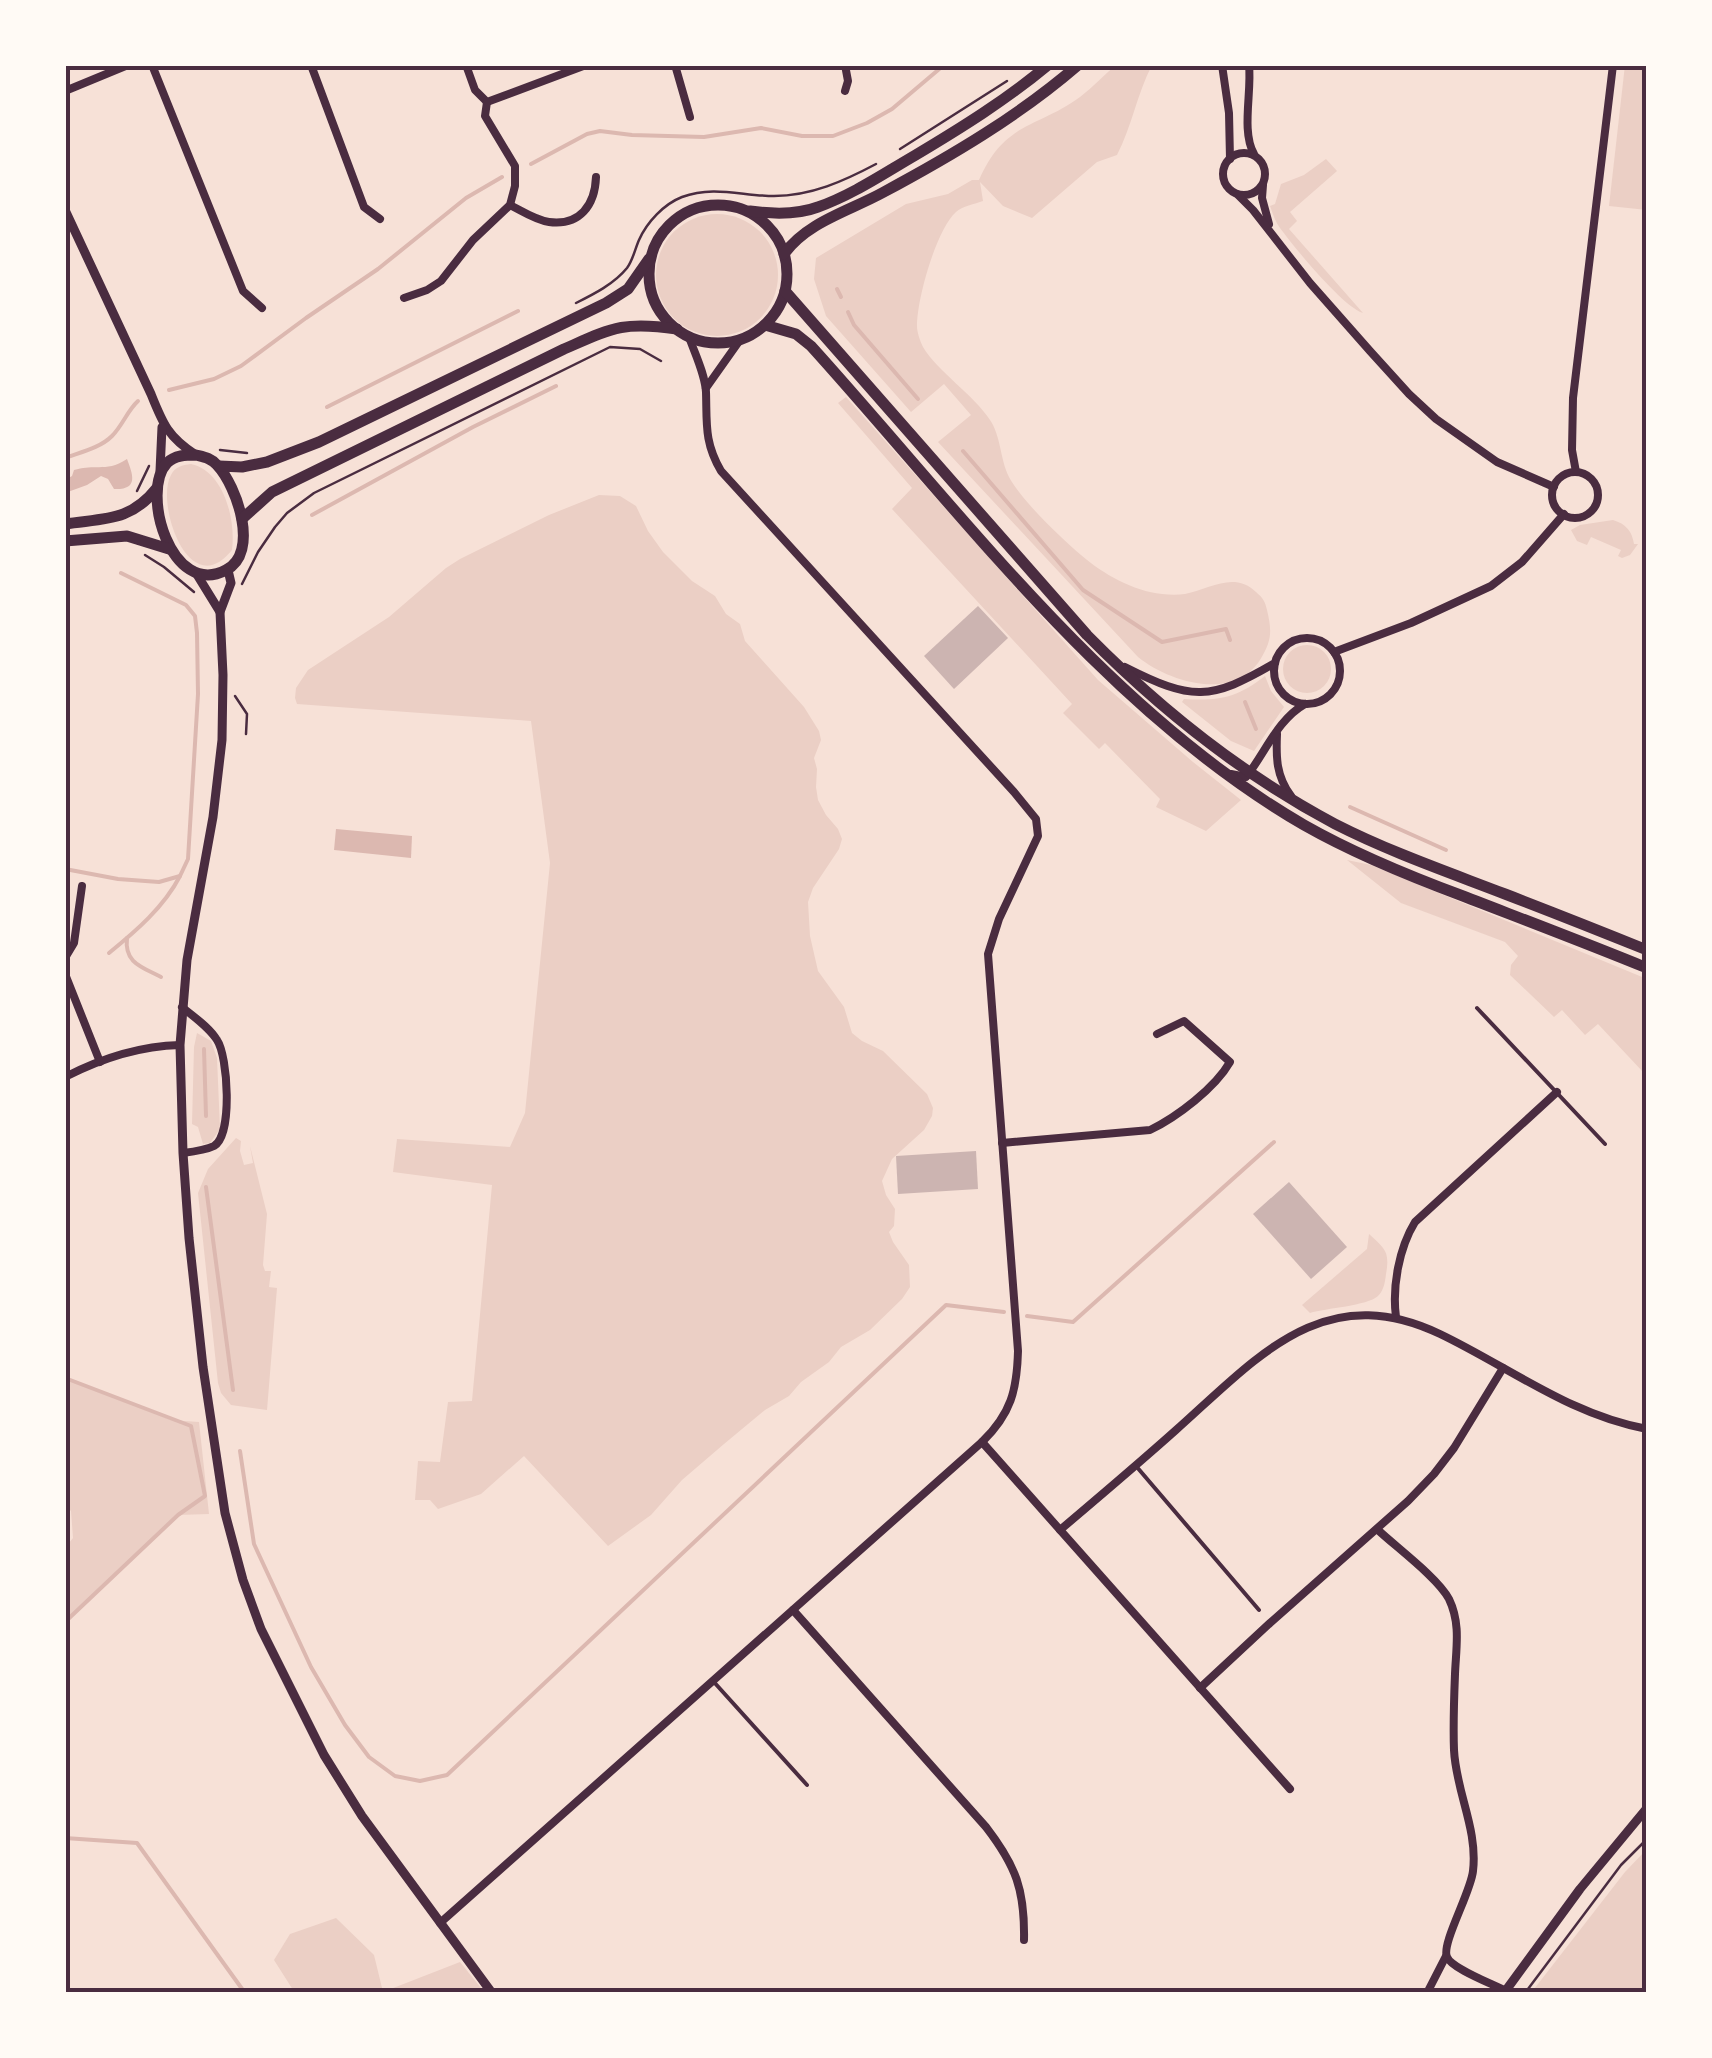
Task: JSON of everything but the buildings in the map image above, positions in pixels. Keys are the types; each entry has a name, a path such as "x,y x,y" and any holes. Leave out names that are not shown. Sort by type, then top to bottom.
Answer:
{"main road":[{"path":"219,466 267,462 336,434 606,303 628,289 649,260 657,240 688,210 717,204 798,212 872,181 965,125 1048,65"},
{"path":"784,254 792,242 810,229 882,194 977,138 1078,65"},
{"path":"649,260 654,298 677,329 706,342 740,340 765,325 778,310 787,272 775,236 762,222 740,209"},
{"path":"785,291 1087,635 1138,686 1189,728 1296,801 1381,846 1647,950"},
{"path":"765,325 796,334 811,346 1046,612 1168,728 1214,764 1302,824 1352,850 1647,968"},
{"path":"242,519 272,492 594,336 622,326 677,329"},
{"path":"65,524 136,510 158,482 168,461 177,456 210,458 228,483 242,519 243,544 239,557 228,570 196,573 184,567 169,549 162,526 158,482"},
{"path":"65,541 127,536 169,549"}],"street":[{"path":"65,90 128,65"},
{"path":"152,65 243,291 262,308"},
{"path":"311,65 364,207 380,219"},
{"path":"466,65 475,90 487,102"},
{"path":"487,102 586,65"},
{"path":"675,65 690,117"},
{"path":"845,65 845,92"},
{"path":"1222,65 1230,159 1223,177 1229,189 1272,233 1370,351 1436,419 1497,462 1554,486"},
{"path":"1249,65 1250,148 1266,172 1264,208 1272,233"},
{"path":"1576,472 1572,450 1574,398 1613,65"},
{"path":"404,298 441,281 473,240 510,205 516,180 514,162 485,116 487,102"},
{"path":"1230,159 1246,153 1256,156"},
{"path":"510,205 542,220 567,221 589,206 595,195 596,177"},
{"path":"1238,195 1254,193 1263,185"},
{"path":"66,216 162,424 196,455"},
{"path":"440,1923 998,1427 1010,1406 1017,1381 1018,1350 988,954 1038,836 1036,819 720,471 710,450 706,388 689,337"},
{"path":"706,388 740,340"},
{"path":"158,482 162,424"},
{"path":"1576,472 1588,475 1596,484 1597,502 1583,516 1564,514 1555,505 1554,486 1562,476 1576,472"},
{"path":"1334,652 1411,623 1491,586 1513,571 1564,514"},
{"path":"228,570 231,582 220,612 222,740 193,922 180,1045 188,1238 225,1513 243,1580 262,1629 324,1754 362,1816 492,1993"},
{"path":"196,573 220,612"},
{"path":"1214,764 1234,776 1246,777 1294,710 1321,701 1334,689 1340,671 1334,652 1318,640 1298,640 1282,650 1275,663 1280,689 1290,699 1305,704"},
{"path":"1112,660 1174,690 1193,692 1221,691 1275,663"},
{"path":"1278,729 1277,769 1296,801"},
{"path":"65,958 74,943 82,886"},
{"path":"65,974 100,1062"},
{"path":"182,1008 213,1034 224,1055 226,1125 213,1146 182,1154"},
{"path":"1002,1142 1150,1130 1172,1120 1224,1074 1230,1062 1184,1022 1157,1034"},
{"path":"65,1077 100,1062 180,1045"},
{"path":"1396,1318 1395,1287 1404,1245 1415,1222 1557,1092"},
{"path":"1060,1530 1284,1338 1334,1318 1396,1318 1426,1327 1548,1394 1597,1416 1647,1429"},
{"path":"1200,1688 1378,1530 1434,1474 1504,1368"},
{"path":"982,1442 1290,1789"},
{"path":"1378,1530 1439,1585 1456,1621 1454,1752 1472,1829 1474,1873 1445,1945 1452,1964 1505,1992 1580,1889 1647,1808"},
{"path":"794,1610 1008,1855 1023,1896 1024,1940"},
{"path":"1427,1993 1446,1956"}],"lane":[{"path":"1477,1008 1605,1144"},
{"path":"1136,1466 1259,1610"},
{"path":"714,1681 807,1785"}],"path":[{"path":"576,304 620,276 646,226 672,202 711,190 777,196 815,191 888,157 1012,78"},
{"path":"238,593 258,552 287,514 330,483 610,346 640,349 661,361"},
{"path":"216,449 246,453"},
{"path":"132,496 146,477 151,458"},
{"path":"143,554 194,592"},
{"path":"234,695 247,714 246,734"},
{"path":"1525,1993 1621,1865 1647,1839"}],"shaded area":[{"path":"1116,65 1152,65 1117,155 1097,162 1032,218 1003,206 980,182 983,201 956,212 941,234 920,299 918,331 929,356 990,420 1015,486 1042,518 1090,562 1119,580 1151,592 1185,594 1230,582 1248,586 1262,598 1270,630 1264,653 1248,673 1218,684 1183,680 1138,657 938,442 971,415 944,384 911,412 826,316 814,279 816,258 906,204 948,194 979,180 989,161 1011,136 1080,97"},
{"path":"1625,65 1647,65 1647,210 1609,206"},
{"path":"1326,159 1337,171 1290,212 1297,221 1289,229 1363,313 1344,300 1307,262 1280,228 1270,206 1275,204 1281,184 1304,175"},
{"path":"717,214 740,218 760,232 774,252 778,275 774,298 760,318 740,332 717,336 694,332 674,318 660,298 656,275 660,252 674,232 694,218"},
{"path":"846,397 1098,680 1241,800 1206,831 1156,807 1160,799 1105,743 1099,749 1063,713 1072,704 892,509 912,488 838,403"},
{"path":"127,459 132,480 127,487 114,489 101,476 65,493 65,480 74,470 113,466"},
{"path":"191,464 212,476 229,511 232,550 216,563 202,565 190,557 172,525 167,488 171,475 179,467"},
{"path":"599,495 620,496 636,506 663,552 692,581 715,596 726,614 740,624 745,641 804,707 819,731 821,740 814,758 818,800 842,839 808,902 818,971 844,1007 852,1033 883,1051 927,1094 933,1108 924,1130 892,1159 882,1181 895,1209 894,1226 889,1232 909,1265 910,1287 902,1299 870,1330 841,1347 789,1396 765,1410 682,1480 651,1515 608,1546 524,1456 481,1494 438,1509 430,1500 415,1500 418,1461 440,1462 448,1402 472,1401 492,1185 393,1172 397,1139 510,1147 525,1113 550,863 531,721 297,704 295,698 296,688 308,670 389,617 446,568 549,515"},
{"path":"1613,520 1625,526 1634,544 1638,544 1630,555 1622,558 1618,556 1621,550 1591,537 1587,545 1577,541 1571,530 1580,525"},
{"path":"1307,645 1324,652 1331,669 1324,686 1307,693 1290,686 1283,669 1290,652"},
{"path":"1265,676 1284,707 1254,751 1231,741 1182,702 1227,696"},
{"path":"336,829 412,836 411,858 334,850"},
{"path":"1347,860 1371,865 1647,979 1647,1066 1643,1072 1598,1024 1585,1035 1562,1010 1554,1017 1510,975 1518,956 1505,942 1401,903"},
{"path":"197,1033 211,1041 217,1058 220,1129 210,1143 203,1144 198,1127 192,1124"},
{"path":"236,1138 241,1141 244,1165 253,1163 250,1146 267,1214 263,1265 265,1271 271,1271 269,1287 277,1288 267,1410 231,1405 218,1383 198,1193 208,1169"},
{"path":"1369,1234 1387,1255 1380,1294 1365,1302 1310,1313 1302,1305 1367,1249"},
{"path":"65,1378 171,1420 199,1422 209,1514 178,1515 65,1622 65,1548 73,1538 71,1511 65,1505"},
{"path":"1647,1849 1647,1993 1531,1993 1625,1872"},
{"path":"336,1918 374,1955 383,1992 460,1962 485,1993 295,1993 274,1960 290,1934"}],"waterway":[{"path":"531,164 600,131 704,137 761,128 802,136 833,136 892,109 944,65"},
{"path":"169,390 214,379 241,366 378,269 466,198 502,177"},
{"path":"837,289 841,297"},
{"path":"327,407 518,311"},
{"path":"848,312 854,325 918,399"},
{"path":"312,515 556,386"},
{"path":"65,458 107,440 138,401"},
{"path":"963,451 1083,590 1162,642 1226,629 1230,640"},
{"path":"65,869 159,882 180,876 188,859 198,694 195,616 186,605 121,573"},
{"path":"1245,702 1256,729"},
{"path":"1350,807 1446,850"},
{"path":"109,953 158,908 180,876"},
{"path":"127,938 131,959 161,977"},
{"path":"204,1049 206,1116"},
{"path":"1027,1316 1073,1322 1274,1142"},
{"path":"206,1187 233,1390"},
{"path":"240,1451 254,1544 311,1667 369,1757 395,1776 420,1781 447,1775 946,1305 1004,1312"},
{"path":"65,1378 191,1426 205,1496 178,1515 65,1622"},
{"path":"65,1838 137,1843 245,1993"}]}
